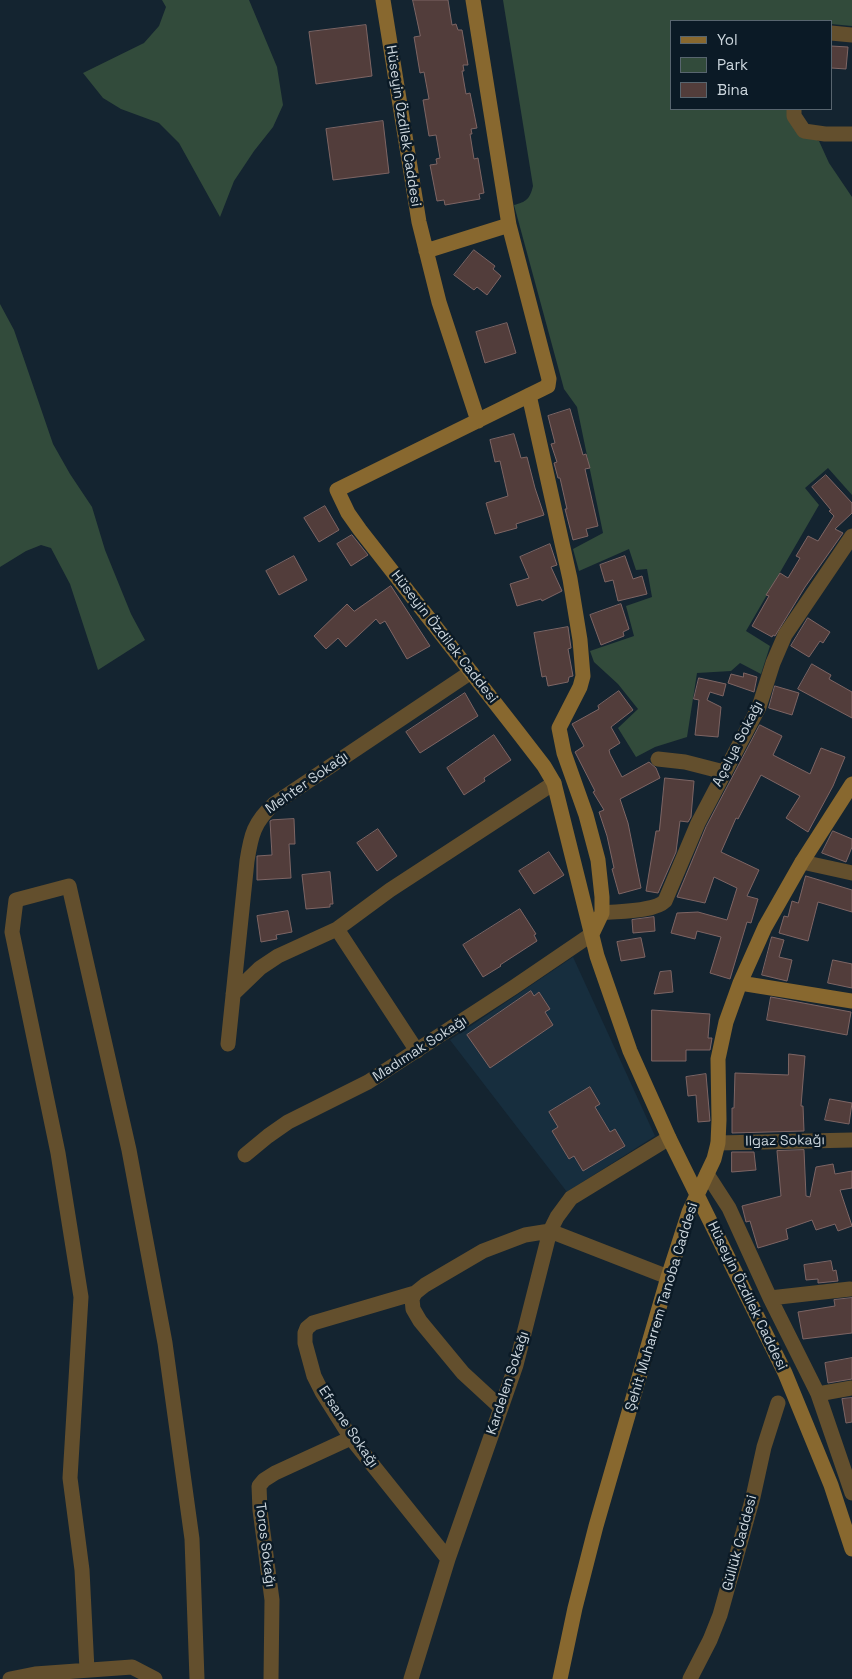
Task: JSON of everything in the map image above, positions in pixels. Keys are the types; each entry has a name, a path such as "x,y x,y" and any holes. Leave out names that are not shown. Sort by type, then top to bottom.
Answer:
{"street":[{"name":"Hüseyin Özdilek Caddesi","path":"383,0 413,191 426,251 439,302 478,420"},
{"name":"Hüseyin Özdilek Caddesi","path":"472,0 508,225 549,379 548,386 337,490 348,513 360,530 544,766 554,783 603,976 621,1027 669,1138 785,1373 825,1469 852,1549"},
{"path":"832,33 852,35"},
{"path":"794,110 794,116 804,130 825,134 852,134"},
{"path":"426,251 508,225"},
{"path":"529,395 570,579 583,662 583,676 580,687 559,728 559,734 594,840 598,860 602,913 592,934"},
{"name":"Açelya Sokağı","path":"602,913 651,908 665,901 698,823 759,707 773,662 785,635 852,538"},
{"name":"Mehter Sokağı","path":"228,1044 247,861 251,837 256,823 274,804 471,672"},
{"path":"658,759 685,762 724,772"},
{"path":"233,994 260,968 278,956 337,929 390,890 554,783"},
{"name":"Şehit Muharrem Tanoba Caddesi","path":"560,1679 575,1608 596,1526 668,1277 697,1193 714,1159 718,1143 717,1073 720,1043 740,983 765,927 802,862 852,784"},
{"path":"802,862 852,873"},
{"path":"87,1670 82,1570 70,1478 81,1297 58,1153 12,932 7,921 16,900 69,886 130,1150 165,1343 192,1539 197,1679"},
{"path":"337,929 417,1051"},
{"name":"Madımak Sokağı","path":"245,1155 288,1122 368,1082 592,934"},
{"path":"740,983 852,1001"},
{"name":"Kardelen Sokağı","path":"411,1679 448,1559 524,1338 550,1231 557,1217 571,1198 669,1138"},
{"name":"Ilgaz Sokağı","path":"718,1143 852,1140"},
{"name":"Hüseyin Özdilek Caddesi","path":"707,1174 729,1208 770,1298 818,1394 852,1493"},
{"path":"501,1408 463,1373 420,1321 413,1309 412,1299 415,1293 451,1268 483,1251 525,1235 550,1231 668,1277"},
{"path":"770,1298 850,1289"},
{"name":"Efsane Sokağı","path":"415,1293 313,1323 306,1328 305,1343 314,1376 351,1438 448,1559"},
{"path":"818,1394 852,1388"},
{"name":"Güllük Caddesi","path":"690,1679 710,1640 720,1615 753,1497 764,1447 778,1403"},
{"name":"Toros Sokağı","path":"271,1679 272,1600 260,1510 259,1486 264,1480 275,1473 351,1438"},
{"path":"10,1679 35,1674 132,1667 156,1679"}],"shaded area":[{"path":"573,957 655,1136 567,1192 450,1040"}],"green space":[{"path":"162,0 249,0 277,67 283,105 273,127 234,181 220,217 179,143 159,123 121,109 103,98 83,73 144,43 159,26 166,7"},
{"path":"503,0 852,0 852,26 832,24 832,20 670,20 670,110 789,110 794,129 819,141 829,163 852,197 852,495 828,468 805,488 819,505 746,631 770,646 761,674 740,663 731,671 697,673 687,737 655,747 636,757 618,728 638,709 618,684 594,662 590,651 634,636 626,606 652,597 647,569 636,570 629,549 579,571 573,549 603,533 577,407 564,389 514,205 522,203 527,199 533,186"},
{"path":"0,304 14,330 53,444 92,507 105,550 131,614 145,640 98,670 70,584 51,548 41,545 26,551 0,567"}],"building":[{"path":"413,0 448,0 452,25 456,24 458,30 462,30 468,65 463,65 464,71 462,71 466,94 470,93 477,128 471,129 472,134 470,134 474,159 478,158 484,193 479,194 480,199 445,205 444,200 437,201 430,165 437,164 436,159 440,158 436,135 429,136 423,100 429,99 424,72 420,73 414,37 420,36"},
{"path":"366,25 372,76 316,84 309,32"},
{"path":"832,46 848,47 846,69 832,68"},
{"path":"383,121 389,173 333,180 326,129"},
{"path":"474,250 495,266 493,269 501,276 487,295 477,287 474,290 454,275"},
{"path":"507,323 516,353 485,363 476,332"},
{"path":"570,409 583,455 586,454 590,468 585,469 598,526 586,529 588,536 573,540 560,478 558,478 554,463 557,462 551,444 555,443 548,416"},
{"path":"514,434 521,458 527,457 544,515 516,524 517,528 495,534 486,503 508,496 500,461 495,462 490,440"},
{"path":"826,475 852,503 852,513 835,529 843,533 805,587 775,636 773,635 772,637 752,626 769,596 766,595 780,573 788,578 800,558 796,556 808,536 818,541 834,516 812,487"},
{"path":"325,506 339,530 319,542 304,518"},
{"path":"352,535 368,555 351,566 337,544"},
{"path":"550,544 557,565 551,567 562,591 542,601 541,599 517,606 510,584 529,578 520,557"},
{"path":"294,556 307,580 279,595 266,571"},
{"path":"625,556 633,579 642,576 647,594 618,601 613,580 605,582 600,565"},
{"path":"391,586 430,646 407,659 385,621 380,624 376,619 346,647 338,638 326,649 314,636 347,604 354,611"},
{"path":"621,604 629,629 623,632 624,636 601,645 590,615"},
{"path":"808,618 830,632 823,643 820,641 809,657 791,646"},
{"path":"568,627 571,648 568,649 573,676 569,677 568,682 548,686 546,676 542,677 534,633"},
{"path":"812,664 831,675 829,679 852,692 852,718 798,689"},
{"path":"744,673 757,677 754,692 728,683 731,674 743,677"},
{"path":"699,678 726,684 723,696 710,692 707,700 721,707 718,737 695,735 699,700 694,699"},
{"path":"775,686 799,693 792,715 769,708"},
{"path":"619,691 633,710 611,727 620,743 609,750 610,754 622,777 649,762 656,768 660,778 620,799 628,823 641,888 619,894 612,869 614,868 607,836 599,812 604,810 593,792 595,791 575,752 584,746 572,724 599,709 598,706"},
{"path":"465,693 478,716 420,753 406,732"},
{"path":"760,725 782,736 773,755 810,774 821,748 845,757 833,786 808,832 786,818 800,796 761,775 738,819 736,818 721,852 759,870 747,896 758,899 751,923 747,922 730,979 710,973 721,937 697,931 695,939 671,933 677,913 698,912 727,920 737,888 714,877 705,903 677,897 706,827"},
{"path":"494,735 511,760 484,778 485,781 464,795 447,768"},
{"path":"665,778 694,781 691,817 688,822 680,821 676,852 658,893 646,891 656,831 659,831"},
{"path":"294,819 295,844 289,844 291,878 257,880 257,856 272,855 270,821"},
{"path":"378,829 397,856 377,871 357,843"},
{"path":"833,831 852,839 852,847 846,862 822,853"},
{"path":"549,852 564,875 534,894 519,871"},
{"path":"330,872 333,904 330,904 330,907 306,909 302,875"},
{"path":"806,876 852,890 852,912 818,902 808,941 779,933 784,916 788,917 792,901 798,903"},
{"path":"520,909 536,934 534,935 537,941 483,977 463,945"},
{"path":"288,911 292,932 276,935 277,939 261,942 257,916"},
{"path":"654,917 655,931 633,933 632,920"},
{"path":"772,937 784,940 779,957 792,960 787,981 762,975"},
{"path":"641,938 645,957 621,961 617,942"},
{"path":"833,960 852,964 852,988 828,983"},
{"path":"671,971 673,992 654,994 660,972"},
{"path":"531,991 534,996 539,992 550,1009 545,1012 553,1025 490,1068 467,1035"},
{"path":"771,997 851,1012 847,1035 767,1020"},
{"path":"652,1010 710,1014 708,1038 712,1038 710,1050 686,1050 686,1061 652,1061"},
{"path":"789,1054 805,1056 801,1106 803,1106 804,1131 732,1133 735,1073 788,1075"},
{"path":"706,1074 710,1121 698,1122 696,1095 688,1096 686,1077"},
{"path":"590,1087 600,1104 595,1107 610,1132 615,1129 625,1146 583,1171 574,1156 569,1159 552,1131 558,1127 549,1112"},
{"path":"830,1099 852,1103 849,1124 825,1120"},
{"path":"804,1150 806,1196 810,1197 816,1167 833,1164 835,1174 852,1171 852,1188 840,1190 852,1226 838,1231 835,1224 816,1230 812,1220 786,1229 788,1239 758,1248 750,1221 746,1222 742,1206 781,1196 777,1151"},
{"path":"732,1152 754,1152 756,1170 732,1172"},
{"path":"831,1261 833,1271 836,1270 838,1281 818,1283 818,1279 806,1280 804,1265"},
{"path":"852,1298 852,1333 803,1339 798,1312 835,1306 834,1300"},
{"path":"852,1358 852,1379 828,1383 825,1363"},
{"path":"852,1398 852,1422 846,1423 842,1399"}]}
